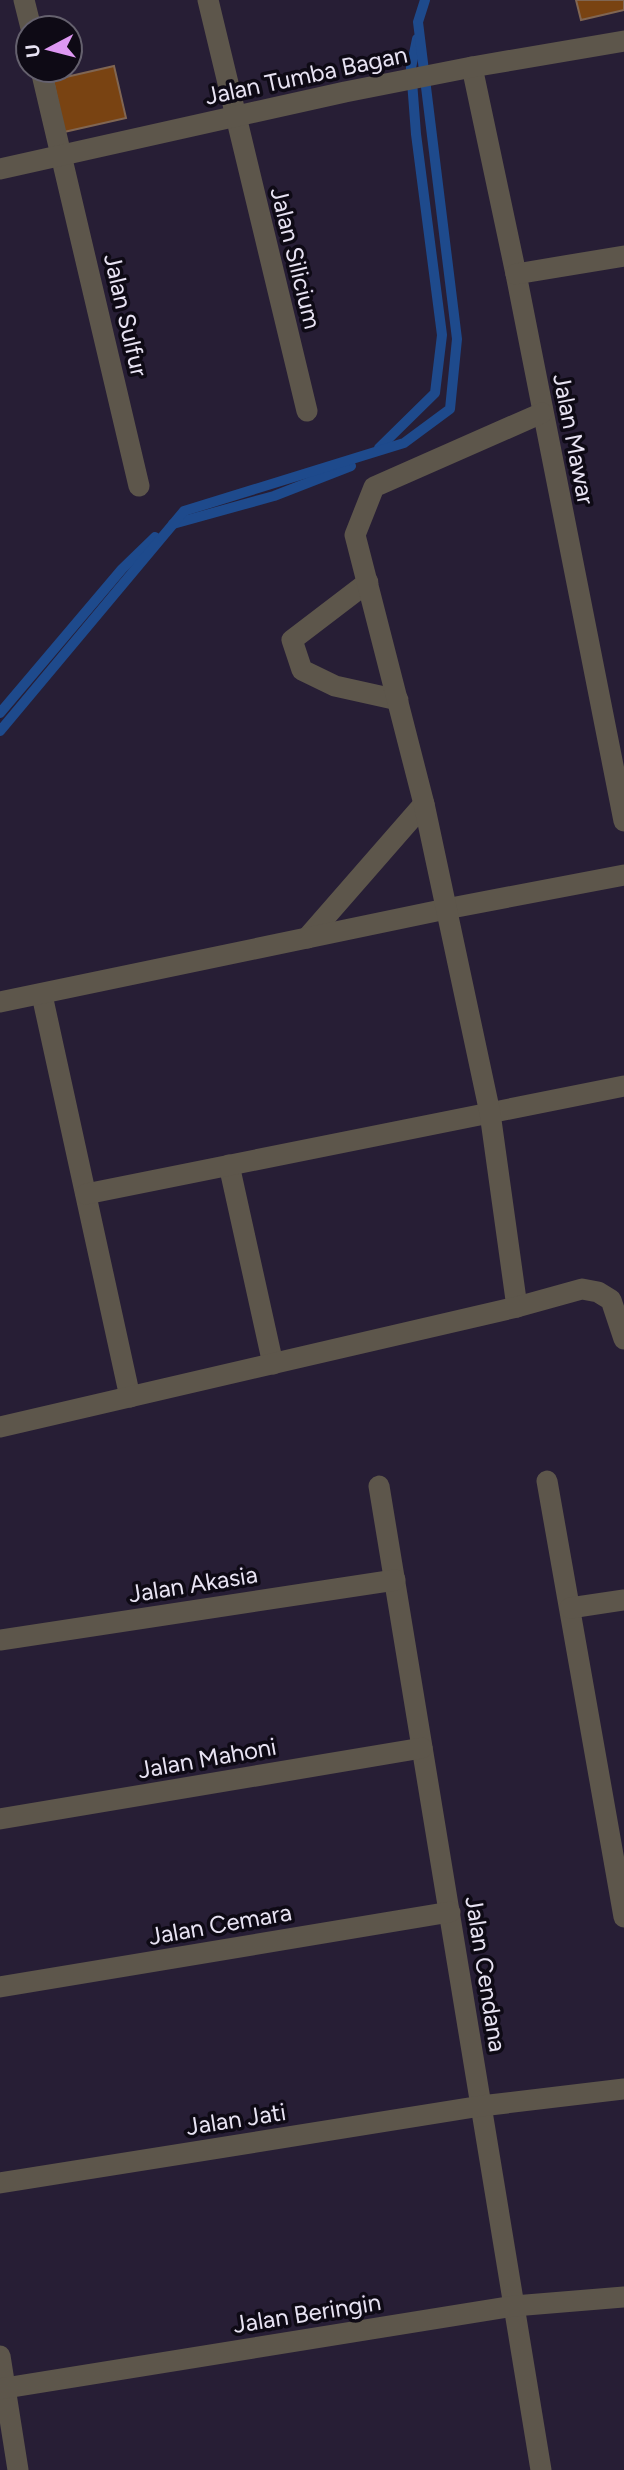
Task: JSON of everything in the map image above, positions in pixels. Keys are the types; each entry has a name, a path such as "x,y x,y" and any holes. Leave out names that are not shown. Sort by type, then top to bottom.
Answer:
{"street":[{"name":"Jalan Silicium","path":"208,0 307,411"},
{"name":"Jalan Tumba Bagan","path":"0,169 345,92 624,41"},
{"name":"Jalan Mawar","path":"472,67 516,274 624,821"},
{"name":"Jalan Sulfur","path":"44,84 139,486"},
{"path":"516,274 624,256"},
{"path":"517,1307 490,1113 424,804 355,535 374,487 542,413"},
{"path":"368,582 292,640 302,670 335,686 398,700"},
{"path":"307,938 424,804"},
{"path":"0,1002 624,874"},
{"path":"43,995 130,1397"},
{"path":"86,1194 624,1086"},
{"path":"229,1165 273,1364"},
{"path":"0,1427 517,1307 582,1289 598,1292 611,1300 624,1339"},
{"path":"547,1481 624,1917"},
{"name":"Jalan Cendana","path":"379,1486 541,2470"},
{"name":"Jalan Akasia","path":"0,1640 395,1580"},
{"path":"570,1608 624,1600"},
{"name":"Jalan Mahoni","path":"0,1819 422,1748"},
{"name":"Jalan Cemara","path":"0,1987 450,1912"},
{"name":"Jalan Jati","path":"0,2183 481,2106 624,2089"},
{"name":"Jalan Beringin","path":"3,2388 514,2306 624,2297"},
{"path":"0,2356 18,2470"}],"building":[{"path":"576,0 624,0 624,10 581,20"},
{"path":"114,66 126,118 64,132 54,84 84,84 84,73"}],"waterway":[{"path":"0,731 184,511 404,443 450,409 457,339 418,22 425,0"},
{"path":"379,448 435,393 442,335 416,134 411,68 417,39"},
{"path":"173,524 274,496 351,466"},
{"path":"0,713 122,569 155,537"}]}
